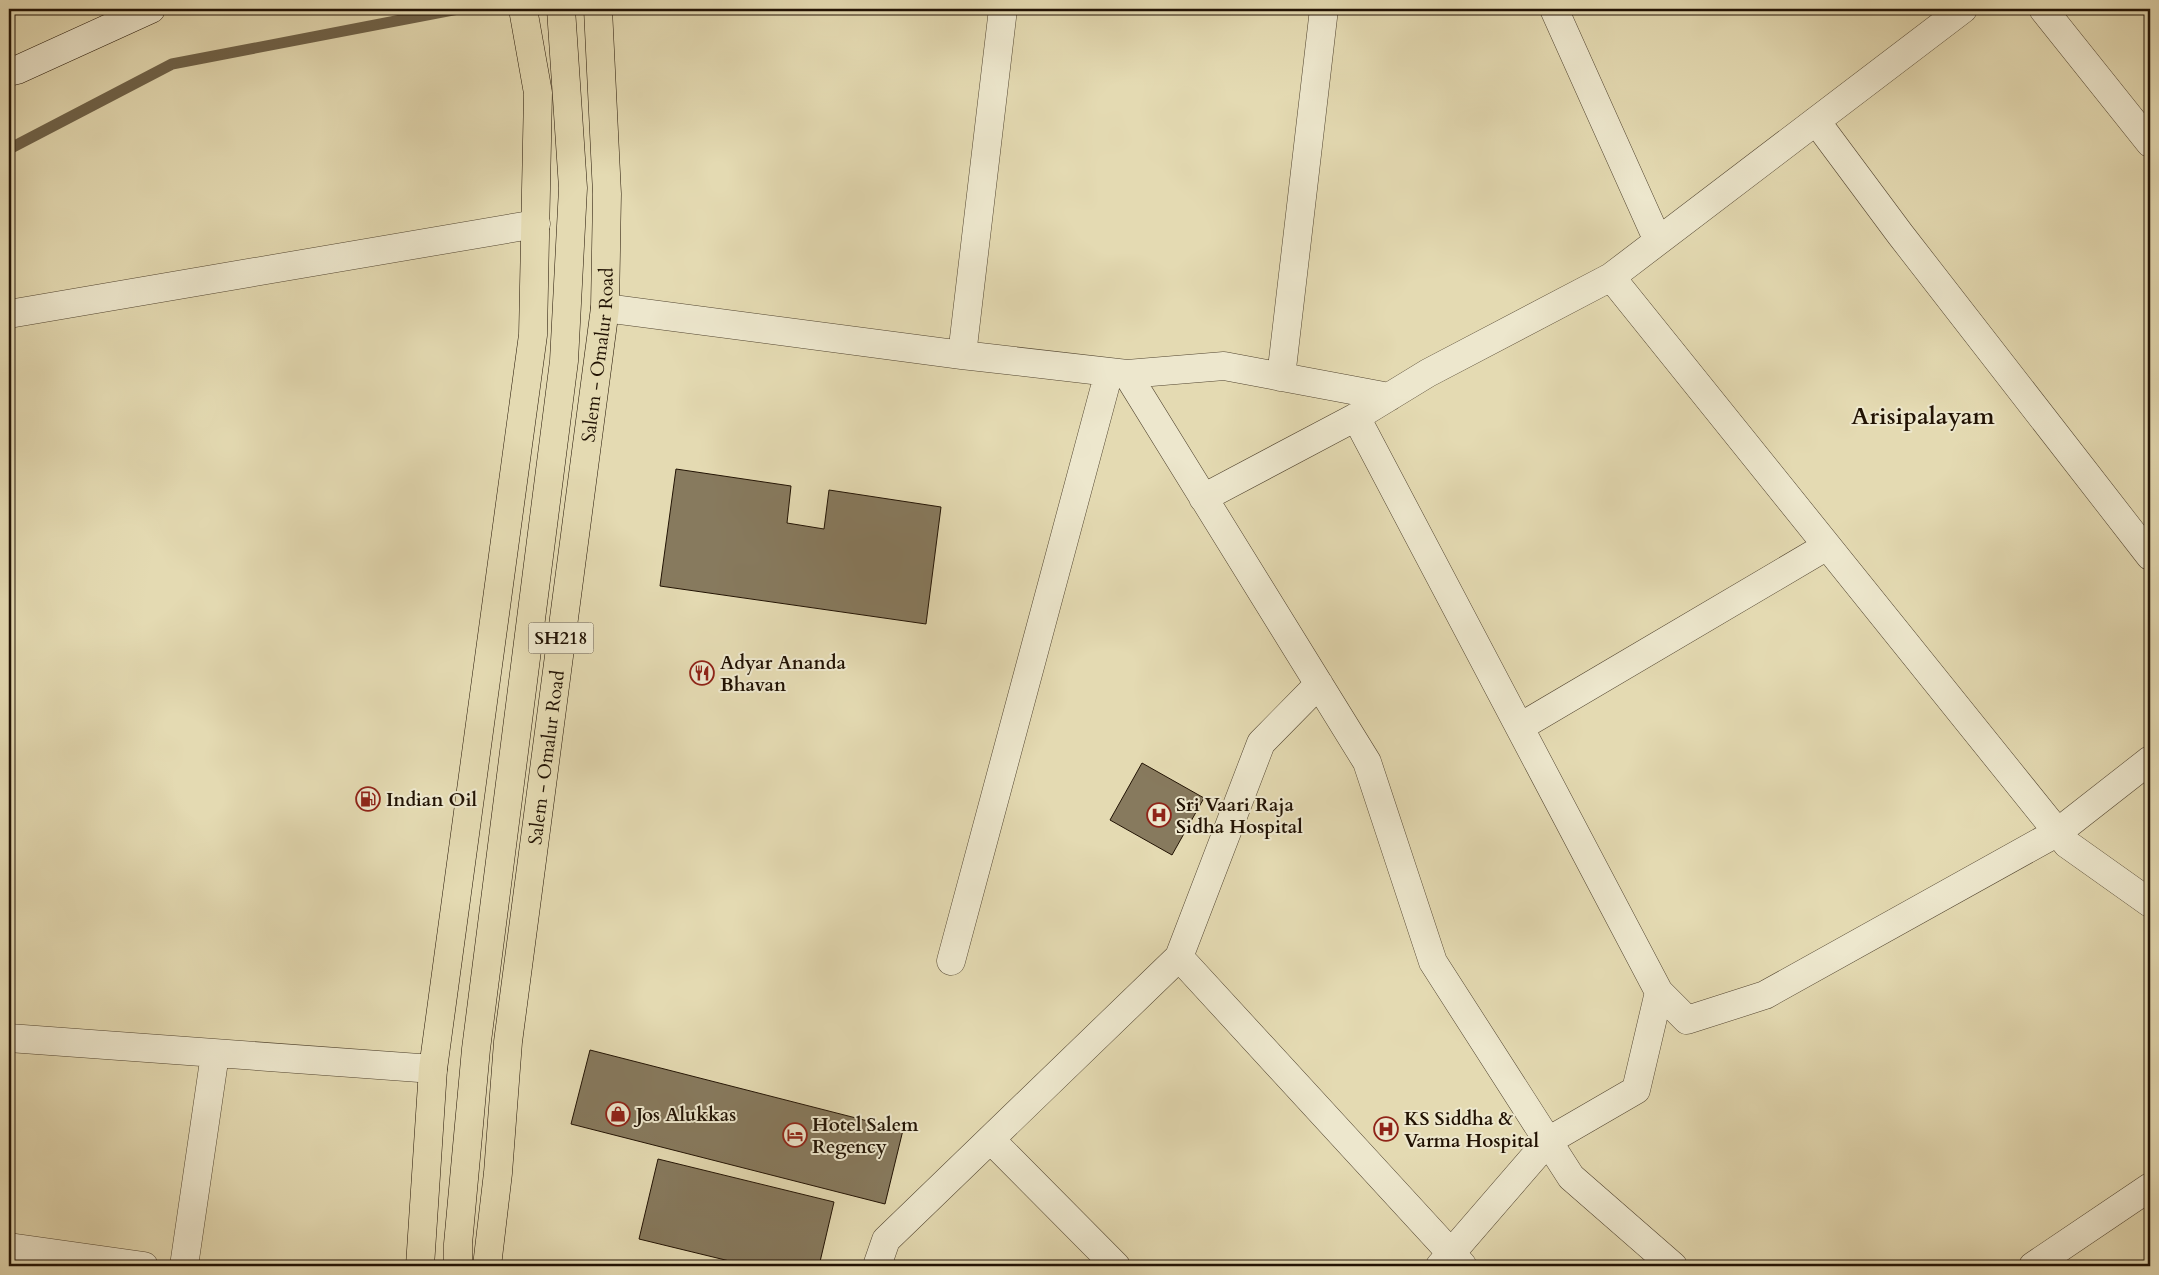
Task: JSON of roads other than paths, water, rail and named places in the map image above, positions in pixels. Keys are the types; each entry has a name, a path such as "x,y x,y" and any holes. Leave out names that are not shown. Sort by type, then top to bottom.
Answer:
{"main road":[{"name":"SH218","path":"458,1266 458,1244 476,1049 564,361 572,188 560,9"},
{"name":"Salem - Omalur Road","path":"487,1266 498,1173 508,1042 605,308 607,194 598,9"},
{"path":"420,1266 433,1069 533,335 538,93 524,10"}],"street":[{"path":"9,72 152,9"},
{"path":"962,354 1003,9"},
{"path":"1280,377 1324,9"},
{"path":"1554,9 1658,241"},
{"path":"1203,498 1356,417 1428,373 1611,277 1963,9"},
{"path":"2043,9 2150,143"},
{"path":"1816,121 1900,234 2150,556"},
{"path":"9,314 536,224"},
{"path":"1611,277 2067,844 2150,903"},
{"path":"605,308 1118,373 1224,366 1389,397"},
{"path":"1118,373 1203,498 1367,762 1433,962 1571,1177 1673,1266"},
{"path":"950,961 1118,373"},
{"path":"1356,417 1659,992 1687,1020 1765,995 2058,832 2150,760"},
{"path":"1520,727 1827,546"},
{"path":"877,1266 886,1240 1179,957 1261,743 1319,684"},
{"path":"1179,957 1451,1262 1548,1141 1636,1090 1659,992"},
{"path":"9,1038 433,1069"},
{"path":"184,1266 215,1054"},
{"path":"991,1140 1116,1266"},
{"path":"2033,1266 2150,1187"},
{"path":"9,1247 144,1266"}],"waterway":[{"path":"9,149 172,64 458,9"}],"place":[{"name":"Adyar Ananda Bhavan","path":"702,673"},
{"name":"Indian Oil","path":"368,799"},
{"name":"Sri Vaari Raja Sidha Hospital","path":"1159,815"},
{"name":"Jos Alukkas","path":"618,1114"},
{"name":"KS Siddha & Varma Hospital","path":"1386,1129"},
{"name":"Hotel Salem Regency","path":"795,1135"}],"district":[{"name":"Arisipalayam","path":"1923,416"}]}
